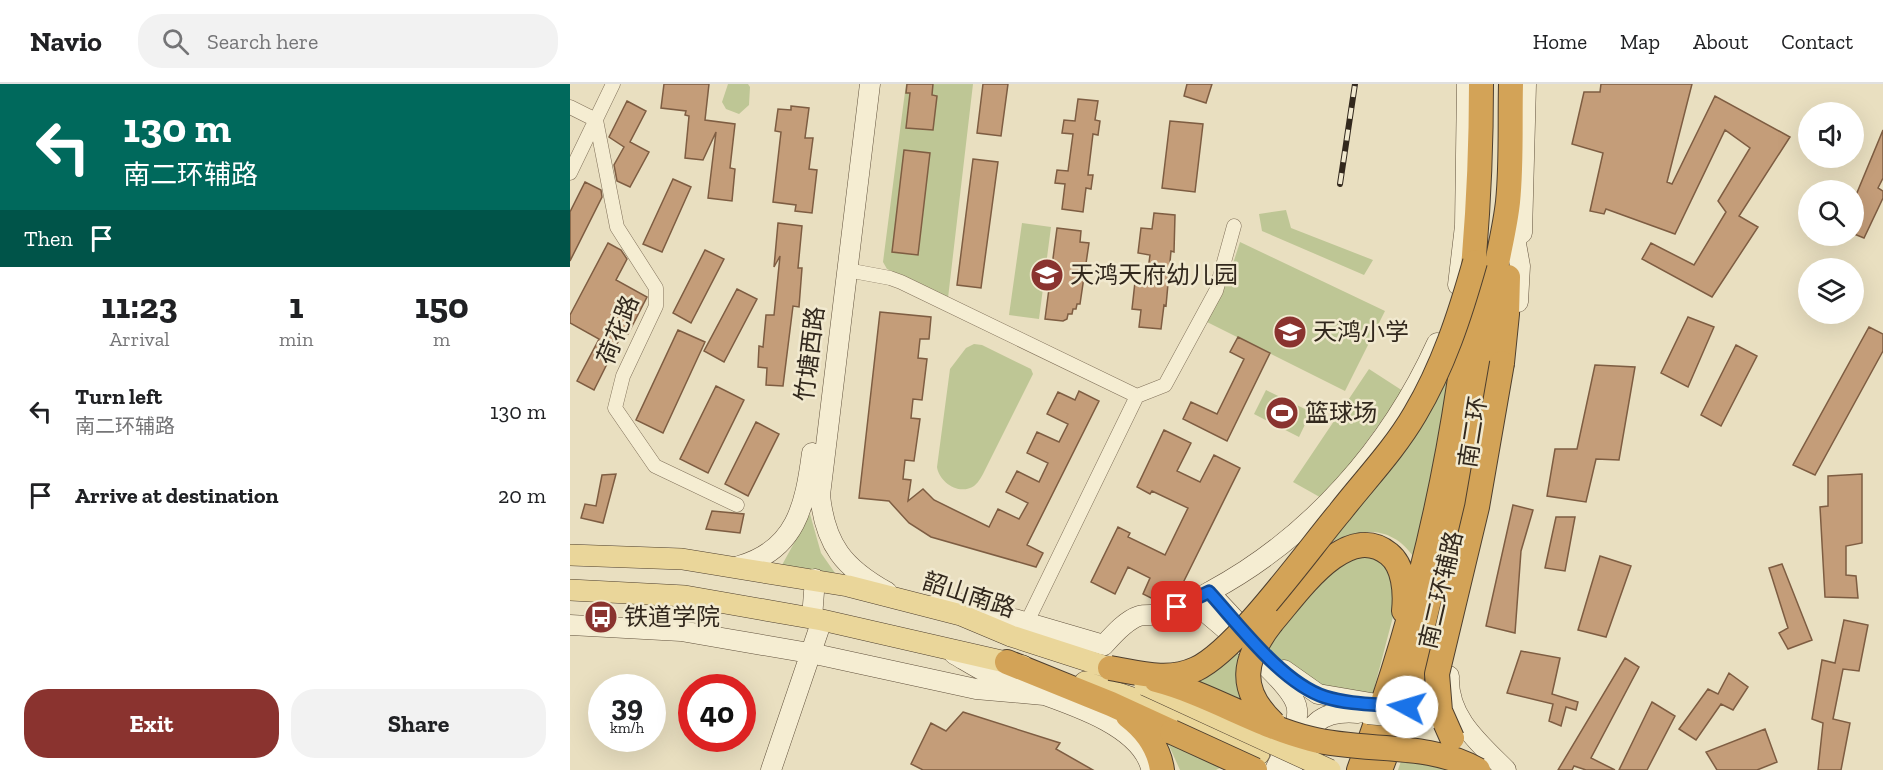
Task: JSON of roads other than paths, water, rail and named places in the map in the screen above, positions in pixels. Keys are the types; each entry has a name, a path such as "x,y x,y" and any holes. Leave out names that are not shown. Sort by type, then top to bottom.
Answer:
{"highway":[{"name":"南二环","path":"1359,770 1400,644 1431,536 1450,449 1473,296 1481,158 1477,88"},
{"name":"南二环","path":"1380,770 1408,694 1460,503 1475,425 1495,273 1508,202 1516,88"},
{"path":"1478,770 1452,738 1445,725 1438,702 1437,674 1477,507 1502,363 1508,314 1508,202"},
{"path":"1110,668 1158,676 1174,676 1193,671 1207,664 1242,629 1383,459 1414,416 1446,350 1475,262"},
{"path":"1295,727 1253,698 1248,676 1253,651 1272,622 1320,567 1336,554 1364,545 1388,553 1396,561 1401,573 1405,605 1400,644"},
{"path":"1007,662 1111,704 1172,732 1257,762"},
{"path":"1110,668 1171,684 1295,727 1329,743 1447,755 1478,770"},
{"path":"1111,704 1145,732 1156,749 1162,770"}],"main road":[{"name":"韶山南路","path":"570,555 680,558 739,566 815,579 1019,629 1110,668 1330,770"},
{"path":"570,590 685,596 817,619 1007,662 1078,680 1132,698 1257,762 1293,770"}],"street":[{"path":"570,173 613,84"},
{"name":"竹塘西路","path":"739,566 759,560 775,551 787,536 804,495 859,84"},
{"name":"竹塘西路","path":"870,84 821,473 822,511 828,534 848,567 897,598"},
{"path":"1452,311 1461,272 1477,88"},
{"name":"南二环辅路","path":"1459,717 1449,691 1450,667 1492,484 1515,342 1520,266 1516,88"},
{"path":"570,107 596,120"},
{"name":"荷花路","path":"596,120 617,227 656,288 656,306 623,376 615,408 655,466 737,505"},
{"name":"南二环辅路","path":"1508,202 1520,266"},
{"path":"1234,226 1216,291 1165,385 1137,396 1019,629 1104,645 1138,616 1162,614 1200,596 1241,574 1286,541 1332,502 1403,407 1428,363 1475,262"},
{"path":"847,270 901,282 1137,396"},
{"path":"771,770 810,653 817,619 815,579"},
{"path":"1200,596 1269,656 1310,698 1341,711"},
{"path":"570,625 681,631 810,653 976,689 1044,695"},
{"path":"938,645 995,678 1044,695 1114,725 1142,748 1152,770"},
{"path":"1310,698 1370,709 1459,717 1506,770"},
{"path":"1275,770 1310,698"},
{"path":"1293,770 1298,711 1310,698"},
{"path":"1295,727 1341,711 1370,709"}],"railway":[{"path":"1340,184 1355,84"}],"place":[{"name":"天鸿天府幼儿园","path":"1047,275"},
{"name":"天鸿小学","path":"1290,332"},
{"name":"篮球场","path":"1282,413"},
{"name":"铁道学院","path":"601,617"}]}
